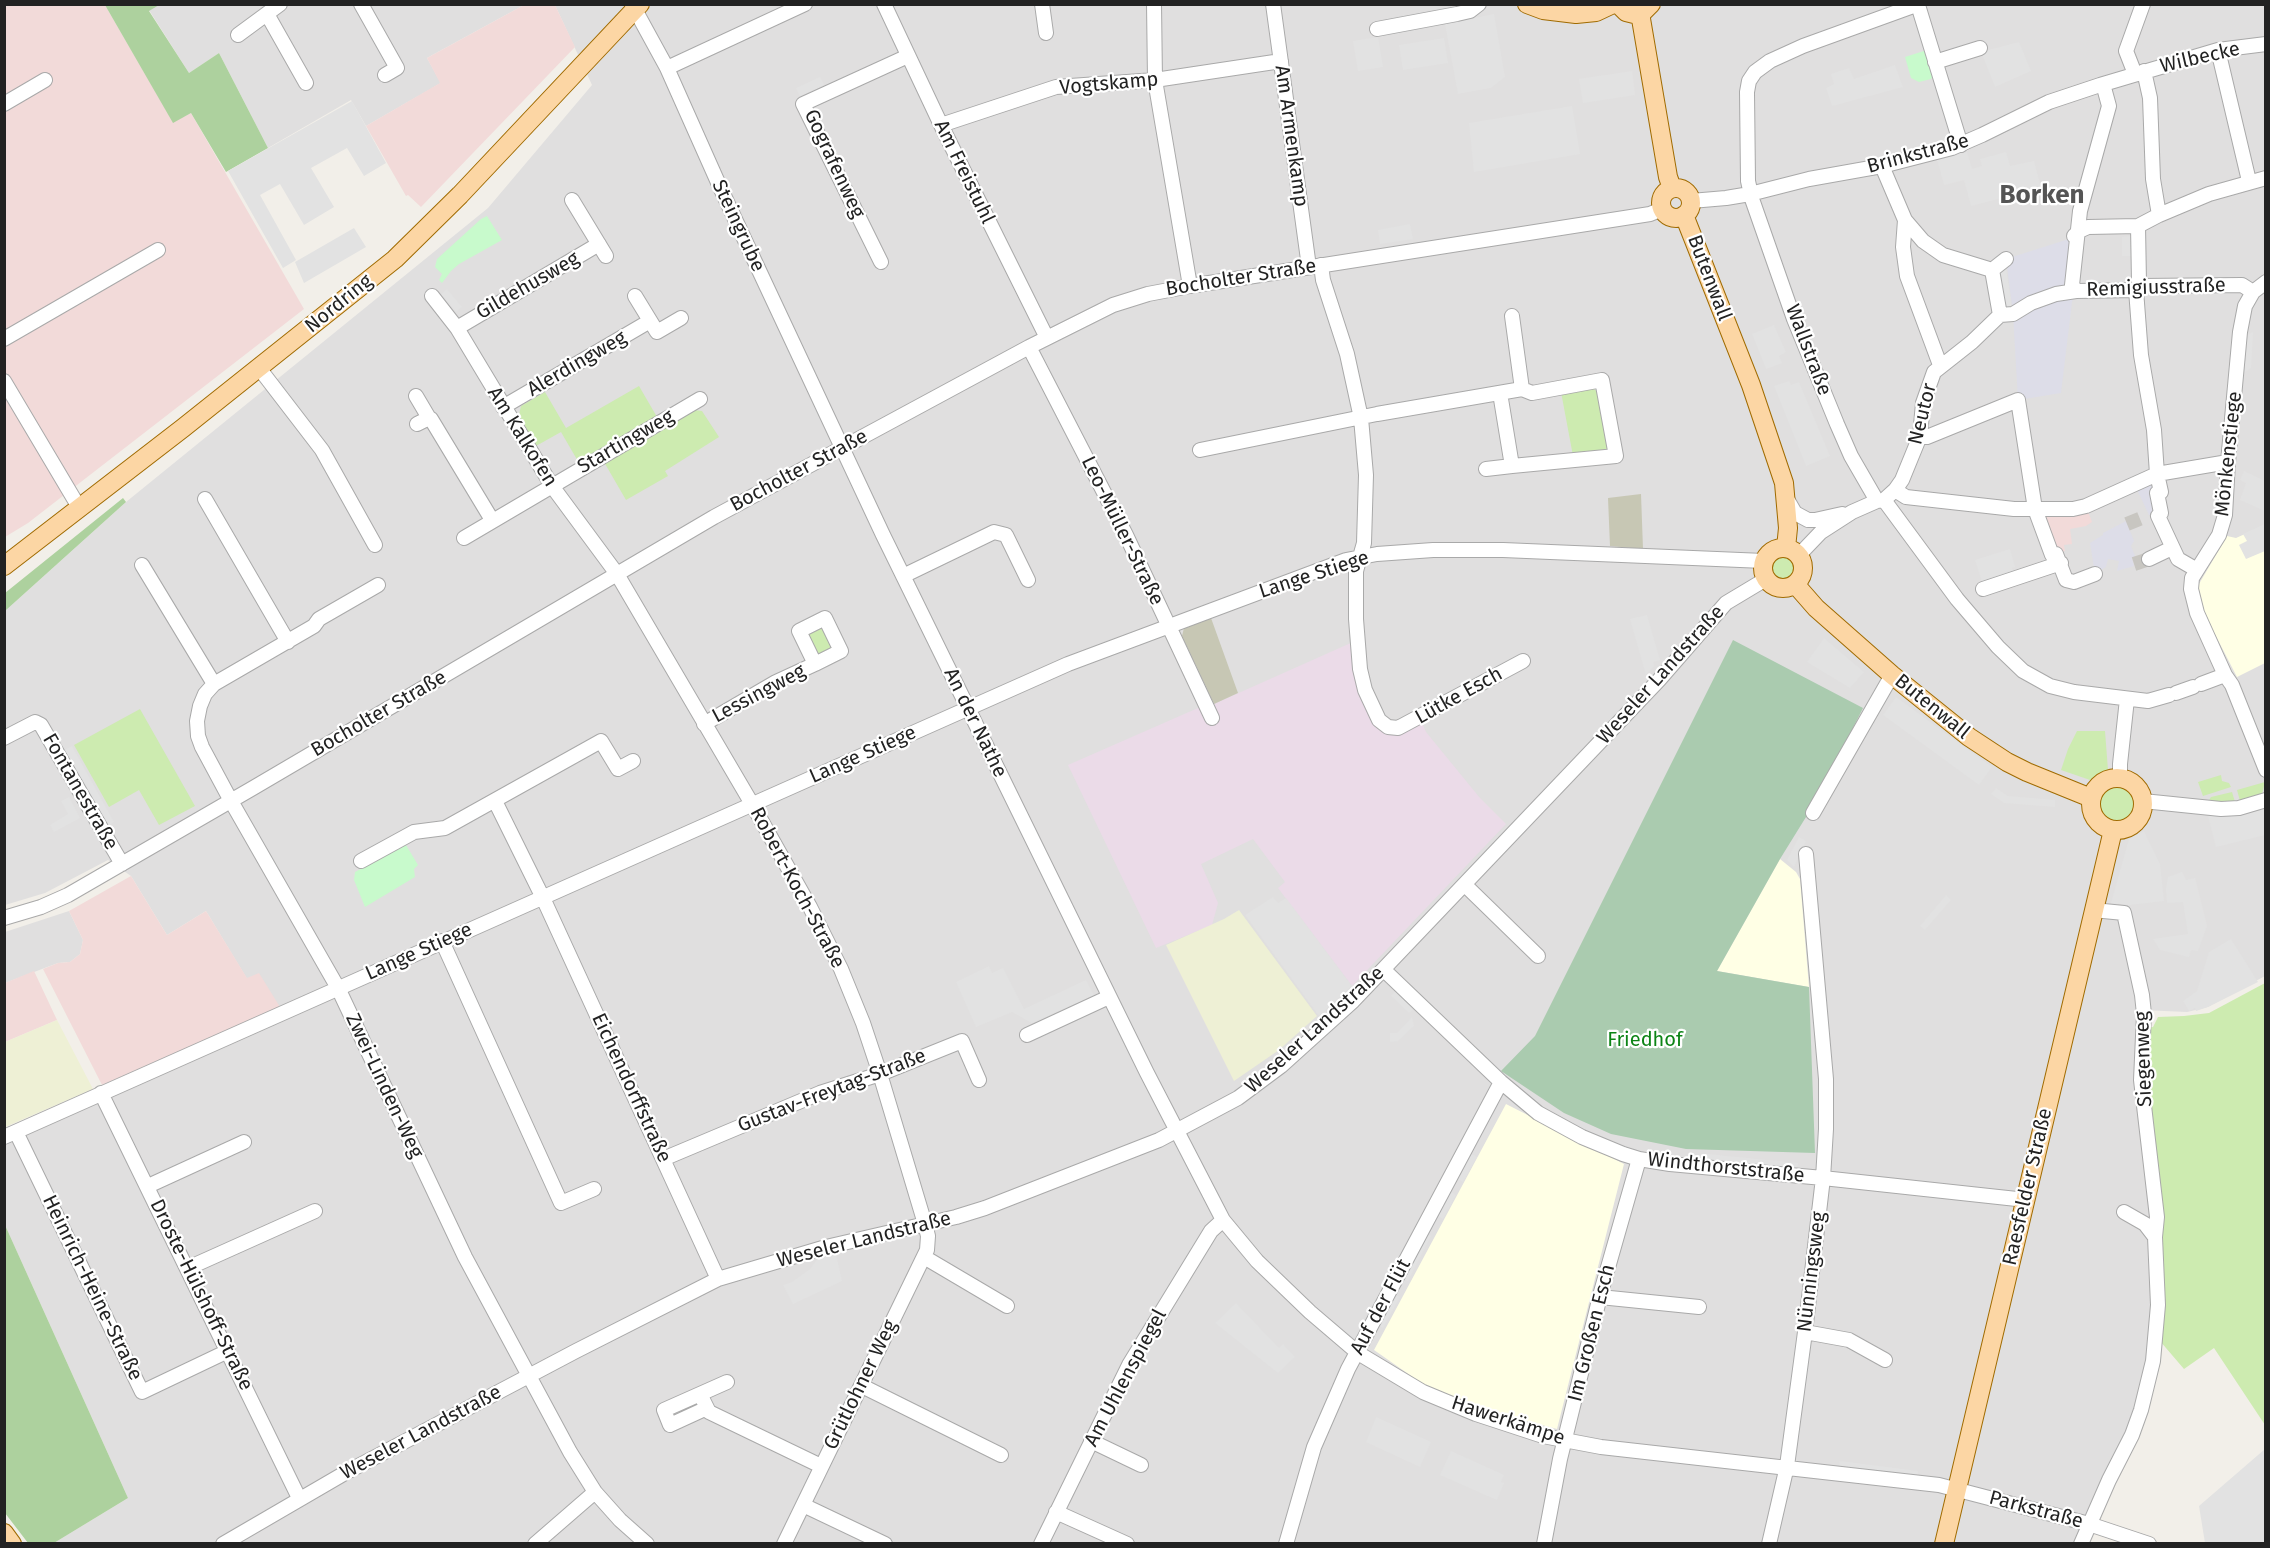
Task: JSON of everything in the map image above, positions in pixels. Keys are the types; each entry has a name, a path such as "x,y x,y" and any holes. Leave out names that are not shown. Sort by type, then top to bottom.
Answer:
{"main road":[{"path":"1527,4 1543,10 1576,14 1596,12 1613,4"},
{"path":"1618,4 1626,12 1645,9 1668,177 1672,188"},
{"name":"Nordring","path":"4,566 80,509 359,289 412,243 460,195 636,6"},
{"path":"1672,188 1684,190 1687,208 1672,217 1662,209 1661,199 1672,188"},
{"name":"Butenwall","path":"1687,208 1781,473 1792,551"},
{"path":"1773,550 1792,551 1802,561 1803,574 1795,584 1789,587 1777,587 1765,570 1773,550"},
{"name":"Butenwall","path":"1795,584 1816,608 1945,719 2007,762 2091,798"},
{"path":"2120,778 2136,786 2143,801 2142,811 2132,826 2123,830 2113,830 2100,825 2095,819 2091,813 2091,798 2094,791 2105,780 2120,778"},
{"name":"Raesfelder Straße","path":"1944,1544 2113,830"},
{"path":"4,1533 12,1544"}],"street":[{"path":"238,35 280,4"},
{"path":"361,4 397,68 385,75"},
{"path":"667,69 805,4"},
{"name":"Am Freistuhl","path":"885,4 941,125 1047,338"},
{"path":"1042,4 1046,33"},
{"path":"1154,4 1155,80 1190,286"},
{"name":"Am Armenkamp","path":"1273,4 1315,266"},
{"path":"1377,29 1470,11 1479,4"},
{"path":"2143,4 2126,51 2140,73 2150,98 2153,179 2158,215"},
{"path":"1919,5 1960,145"},
{"name":"Wallstraße","path":"1919,5 1803,46 1770,61 1755,72 1749,81 1747,92 1750,194 1794,319 1851,456 1881,500 1950,591 1998,647 2023,670 2050,686 2148,701 2225,675"},
{"name":"Steingrube","path":"636,6 842,448"},
{"path":"267,14 306,83"},
{"name":"Wilbecke","path":"2140,73 2218,50 2265,44"},
{"path":"1935,62 1980,48"},
{"path":"2218,50 2249,181"},
{"name":"Gografenweg","path":"880,262 802,104 908,56"},
{"name":"Vogtskamp","path":"941,125 1056,87 1155,80 1281,61"},
{"name":"Brinkstraße","path":"1687,208 1809,179 1882,166 1960,145 2049,102 2140,73"},
{"path":"4,104 45,80"},
{"path":"2076,291 2072,285 2080,211 2109,106 2103,84"},
{"path":"1882,166 1905,220 1923,241 1942,255 1992,270"},
{"path":"2076,234 2088,227 2138,226 2158,215 2210,194 2265,178"},
{"name":"Gildehusweg","path":"457,328 602,250 572,200"},
{"name":"Bocholter Straße","path":"4,918 40,907 68,895 714,517 1029,347 1113,305 1148,294 1190,286 1650,214 1662,209"},
{"path":"1905,220 1906,276 1940,365"},
{"path":"2138,226 2140,355 2154,430 2157,474 2161,492 2157,494 2161,513 2158,516 2178,559 2197,570"},
{"path":"4,339 158,250"},
{"path":"1992,270 2006,259"},
{"name":"Lütke Esch","path":"1315,266 1323,280 1347,354 1361,418 1366,475 1364,543 1356,571 1356,619 1360,669 1365,690 1379,720 1388,727 1398,728 1523,661"},
{"path":"1992,270 2000,315"},
{"name":"Remigiusstraße","path":"2000,315 2013,314 2031,303 2056,294 2076,291 2242,285 2253,292 2265,282"},
{"name":"Mönkenstiege","path":"2253,292 2245,306 2240,332 2225,515 2219,535 2192,578 2190,589 2197,613 2225,675 2232,685 2265,770"},
{"name":"Am Kalkofen","path":"432,296 457,328 552,486 617,574"},
{"path":"635,296 657,332 681,318"},
{"name":"Neutor","path":"1786,498 1796,513 1808,520 1815,520 1852,512 1881,500 1896,490 1920,436 1923,403 1929,380 1940,365 1972,342 2000,315"},
{"path":"1512,316 1522,389"},
{"name":"Alerdingweg","path":"503,407 650,321"},
{"name":"Leo-Müller-Straße","path":"1029,347 1126,535 1212,718"},
{"path":"259,368 322,450 375,545"},
{"path":"1200,450 1522,389 1532,393 1602,380 1616,456 1486,469"},
{"path":"4,381 80,509"},
{"path":"1500,393 1512,466"},
{"path":"416,396 423,421 431,419 492,520"},
{"name":"Startingweg","path":"464,538 700,397"},
{"path":"1920,436 1927,436 2018,400 2035,509 2052,555 2056,554 2066,580 2074,582 2095,574"},
{"name":"An der Nathe","path":"842,448 1177,1132"},
{"path":"1896,490 1906,497 1978,505 2073,509 2086,506 2157,474 2228,462"},
{"path":"205,499 288,642"},
{"name":"Neutor","path":"1792,551 1852,512"},
{"path":"903,576 994,532 1006,535 1028,580"},
{"path":"2150,559 2172,548"},
{"name":"Lange Stiege","path":"10,1134 1068,664 1346,560 1433,550 1503,550 1765,570"},
{"path":"1983,589 2061,563"},
{"path":"142,565 214,684 288,642 314,626 319,619 378,585"},
{"name":"Weseler Landstraße","path":"223,1544 299,1498 718,1279 826,1247 985,1208 1177,1132 1238,1098 1281,1066 1384,970 1659,680 1726,603 1765,570"},
{"name":"Robert-Koch-Straße","path":"617,574 752,804 810,907 841,969 880,1074 924,1224"},
{"name":"Lessingweg","path":"704,724 776,682 815,664"},
{"path":"1813,813 1892,675"},
{"name":"Zwei-Linden-Weg","path":"214,684 205,694 196,721 201,747 338,988 465,1257 528,1377 595,1492 620,1521 647,1544"},
{"path":"2120,778 2127,699"},
{"name":"Fontanestraße","path":"4,738 35,722 41,724 122,864"},
{"path":"361,861 414,832 445,828 601,741 618,769 633,761"},
{"path":"2143,801 2221,809 2239,808 2265,800"},
{"name":"Eichendorffstraße","path":"495,801 543,898 718,1279"},
{"name":"Nünningsweg","path":"1769,1544 1787,1466 1823,1178 1826,1130 1826,1079 1806,854"},
{"path":"1465,885 1538,956"},
{"name":"Siegenweg","path":"2081,1544 2132,1435 2150,1373 2156,1338 2158,1305 2155,1237 2157,1206 2141,1080 2144,1014 2142,995 2124,913 2094,910"},
{"path":"442,941 561,1203 594,1189"},
{"name":"Windthorststraße","path":"1384,970 1501,1082 1538,1113 1582,1137 1639,1159 2026,1200"},
{"path":"1027,1035 1109,997"},
{"name":"Gustav-Freytag-Straße","path":"663,1159 820,1093 880,1074 962,1041 979,1080"},
{"name":"Auf der Flüt","path":"1291,1542 1314,1447 1358,1353 1501,1082"},
{"name":"Droste-Hülshoff-Straße","path":"101,1093 299,1498"},
{"name":"Hawerkämpe","path":"1177,1132 1223,1220 1257,1261 1310,1312 1358,1353 1423,1392 1509,1425 1565,1440 1612,1448 1787,1466 1957,1489"},
{"name":"Heinrich-Heine-Straße","path":"10,1134 142,1392 228,1351"},
{"path":"148,1186 244,1142"},
{"name":"Im Großen Esch","path":"1544,1544 1556,1478 1600,1296 1639,1159"},
{"path":"188,1268 315,1210"},
{"path":"2124,1212 2145,1224 2155,1237"},
{"name":"Am Uhlenspiegel","path":"1041,1544 1138,1350 1211,1231 1223,1220"},
{"name":"Grütlohner Weg","path":"784,1544 924,1257 928,1246 924,1224"},
{"path":"924,1257 1007,1306"},
{"path":"1600,1296 1699,1307"},
{"path":"1805,1332 1849,1340 1885,1360"},
{"path":"707,1408 670,1425 664,1410 727,1382"},
{"path":"862,1386 1001,1455"},
{"path":"700,1394 709,1412 821,1466"},
{"path":"1091,1441 1142,1465"},
{"name":"Parkstraße","path":"1957,1489 2089,1524 2149,1544"},
{"path":"535,1544 595,1492"},
{"path":"803,1505 885,1544"},
{"path":"1056,1512 1127,1544"}],"shaded area":[{"path":"159,4 524,5 427,58 441,83 366,126 351,100 268,148 219,53 189,73 149,10"},
{"path":"5,5 105,5 173,122 191,113 304,309 28,523 5,537"},
{"path":"524,5 555,5 575,47 421,207 408,195 406,196 366,126 440,83 427,58"},
{"path":"555,5 2265,5 2265,976 2208,1007 2187,1012 2141,1010 2154,1295 2148,1365 2128,1428 2074,1543 54,1543 128,1498 5,1225 4,1143 286,1016 247,979 206,911 167,935 131,876 108,860 45,893 5,905 5,611 126,502 488,208 592,85"},
{"path":"1494,14 1505,77 1491,88 1458,94 1445,24"},
{"path":"1378,37 1383,67 1358,71 1353,41"},
{"path":"1444,38 1448,63 1403,70 1399,45"},
{"path":"2019,42 2031,71 1995,87 1981,52"},
{"path":"1895,65 1903,87 1832,106 1826,88 1834,84 1831,74 1849,68 1854,79"},
{"path":"1632,71 1635,95 1583,103 1579,79"},
{"path":"820,77 824,85 800,96 796,88"},
{"path":"352,101 386,163 364,176 347,148 311,168 334,207 304,225 280,184 260,195 296,260 283,268 228,171"},
{"path":"1572,106 1580,154 1474,172 1469,123"},
{"path":"1967,152 1972,169 1982,166 1980,159 2006,152 2010,166 2034,161 2041,188 1971,206 1964,180 1944,185 1937,159"},
{"path":"1410,224 1413,239 1380,244 1378,230"},
{"path":"354,228 366,247 304,283 295,262"},
{"path":"2132,236 2133,256 2122,256 2122,237"},
{"path":"2072,238 2076,291 2072,302 2061,393 2018,400 2013,314 2006,259"},
{"path":"2006,267 2012,308 2002,309 1995,269"},
{"path":"447,289 462,307 456,312 441,294"},
{"path":"1774,325 1786,352 1779,356 1782,363 1766,369 1752,334"},
{"path":"2253,332 2251,368 2241,375 2243,337"},
{"path":"1789,381 1791,385 1799,382 1830,456 1806,466 1774,386"},
{"path":"2244,471 2265,481 2265,511 2240,500 2246,483 2240,480"},
{"path":"2157,474 2158,516 2149,515 2134,483"},
{"path":"1641,494 1643,549 1610,546 1608,498"},
{"path":"2086,506 2092,522 2086,526 2070,529 2072,544 2064,545 2065,551 2052,555 2035,509"},
{"path":"2126,521 2134,541 2131,546 2135,556 2132,558 2134,566 2117,571 2119,561 2108,559 2106,567 2095,574 2090,543"},
{"path":"2265,524 2265,551 2246,559 2239,545 2247,541 2243,534"},
{"path":"2265,525 2265,663 2237,677 2203,611 2199,598 2199,584 2227,536 2236,538"},
{"path":"2010,549 2015,567 2012,568 2014,575 1983,585 1975,560"},
{"path":"1647,615 1660,660 1653,662 1654,666 1646,675 1630,619"},
{"path":"1211,618 1238,693 1214,704 1182,636 1184,628"},
{"path":"1824,638 1864,672 1850,688 1807,662"},
{"path":"1353,642 1364,699 1401,734 1426,721 1423,725 1426,732 1480,798 1506,824 1352,986 1278,888 1285,882 1253,839 1201,864 1218,903 1212,925 1156,948 1068,765 1198,708 1213,702 1214,704"},
{"path":"1896,697 1992,767 1979,785 1883,715"},
{"path":"72,746 114,822 107,826 64,750"},
{"path":"1996,788 2008,796 2055,800 2055,807 2004,803 1991,794"},
{"path":"69,797 80,818 54,832 50,825 68,814 61,801"},
{"path":"2265,808 2265,835 2216,847 2208,816 2239,815"},
{"path":"2144,831 2160,864 2164,901 2129,905 2111,903 2129,839"},
{"path":"1799,837 1806,841 1794,867 1787,860"},
{"path":"1780,859 1796,872 1800,879 1809,987 1717,971"},
{"path":"2182,872 2186,880 2195,878 2207,926 2198,951 2191,950 2189,957 2160,950 2153,939 2188,934 2183,902 2167,903 2168,877"},
{"path":"131,876 167,935 206,911 247,978 259,973 280,1007 102,1085 43,969 58,963 70,962 80,954 83,940 69,911"},
{"path":"1946,895 1951,900 1925,930 1920,926"},
{"path":"1273,897 1278,903 1286,898 1352,986 1319,1016 1245,915"},
{"path":"1239,910 1317,1016 1279,1050 1234,1081 1166,945"},
{"path":"69,911 83,940 80,954 70,962 58,963 5,983 5,932"},
{"path":"2231,939 2258,982 2208,1007 2189,1011 2183,1001 2197,991 2209,952"},
{"path":"989,966 992,973 1003,968 1024,1009 1086,980 1094,995 1032,1023 1012,1012 976,1027 956,982"},
{"path":"34,971 57,1020 5,1042 5,983"},
{"path":"1396,990 1415,1008 1409,1013 1391,996"},
{"path":"1412,1017 1414,1026 1398,1041 1390,1042 1390,1033 1397,1033"},
{"path":"57,1020 93,1089 5,1127 5,1042"},
{"path":"1506,1104 1624,1164 1557,1429 1485,1410 1427,1387 1374,1350"},
{"path":"1470,1153 1477,1157 1463,1182 1456,1178"},
{"path":"1707,1154 1798,1163 1797,1170 1707,1163"},
{"path":"1449,1191 1456,1195 1443,1219 1436,1215"},
{"path":"1425,1233 1431,1236 1408,1281 1401,1278"},
{"path":"836,1254 842,1281 793,1304 783,1285 792,1282 810,1269 818,1258"},
{"path":"1393,1294 1400,1297 1383,1328 1376,1324"},
{"path":"1236,1303 1279,1348 1283,1344 1295,1357 1278,1373 1215,1323"},
{"path":"1376,1417 1431,1442 1420,1467 1366,1442"},
{"path":"2265,1449 2265,1543 2205,1543 2199,1506"},
{"path":"1451,1451 1504,1475 1501,1482 1504,1483 1497,1500 1440,1475"},
{"path":"1840,1461 1918,1471 1917,1479 1839,1469"}],"green space":[{"path":"105,5 159,5 149,11 189,73 219,53 268,148 226,172 191,113 173,123"},
{"path":"1927,50 1934,75 1931,79 1919,82 1911,78 1905,57"},
{"path":"487,216 502,240 459,264 442,283 439,280 442,274 435,267 437,259"},
{"path":"639,386 657,417 579,463 561,432 536,446 519,415 521,406 545,392 566,428"},
{"path":"1591,387 1602,395 1610,448 1607,451 1573,456 1561,392"},
{"path":"694,410 702,411 719,437 665,471 668,476 626,500 604,462"},
{"path":"123,498 126,502 5,611 5,593"},
{"path":"1783,557 1792,560 1795,569 1792,578 1783,581 1774,578 1771,569 1774,560"},
{"path":"822,624 834,648 816,657 804,632"},
{"name":"Friedhof","path":"1733,640 1863,708 1819,796 1780,859 1717,971 1809,987 1815,1153 1686,1149 1611,1134 1564,1113 1501,1071 1535,1036"},
{"path":"140,709 195,806 159,825 139,790 109,807 74,745"},
{"path":"2077,731 2105,731 2108,770 2090,780 2061,770"},
{"path":"2221,775 2222,781 2229,783 2231,787 2203,796 2198,782"},
{"path":"2265,782 2262,794 2240,801 2237,790"},
{"path":"2116,785 2123,786 2129,791 2134,797 2134,811 2129,817 2123,822 2116,823 2109,822 2103,817 2098,811 2097,804 2098,797 2103,791 2109,786"},
{"path":"2232,792 2235,802 2208,802 2211,797"},
{"path":"406,845 418,865 414,869 415,877 365,907 354,880 355,872"},
{"path":"2265,983 2265,1425 2214,1348 2184,1369 2160,1341 2146,1028 2153,1027 2158,1017 2209,1013"},
{"path":"5,1225 128,1498 54,1543 28,1543 5,1513"}],"tunnel":[{"path":"2127,524 2144,517"},
{"path":"2134,564 2149,559"}],"district":[{"name":"Borken","path":"2042,196"}]}
